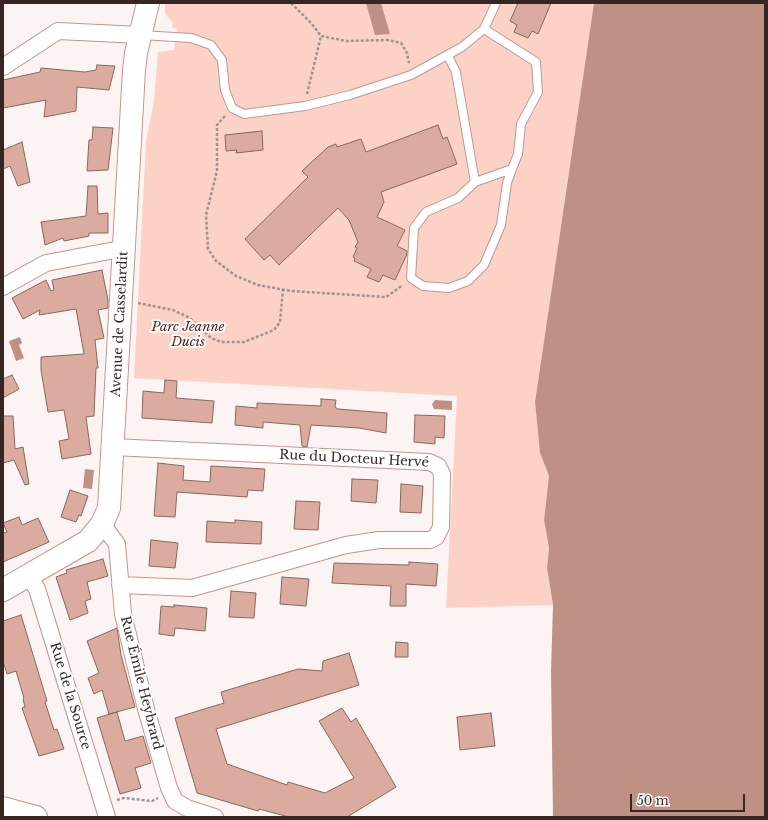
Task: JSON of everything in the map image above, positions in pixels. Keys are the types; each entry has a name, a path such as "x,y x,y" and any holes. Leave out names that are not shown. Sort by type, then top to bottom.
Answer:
{"main road":[{"name":"Avenue de Casselardit","path":"3,590 80,547 88,541 102,524 109,508 134,70 140,35 148,3"},
{"path":"3,808 36,817"}],"street":[{"path":"3,67 58,31 140,35"},
{"path":"3,287 46,263 115,250 124,251"},
{"name":"Rue du Docteur Hervé","path":"113,447 429,462 438,466 442,474 441,527 436,537 430,540 378,540 358,543 192,588 120,585"},
{"name":"Rue Émile Heybrard","path":"102,524 118,544 123,614 146,709 169,788 175,801 181,805 215,817"},
{"name":"Rue de la Source","path":"29,576 37,589 105,811"}],"lane":[{"path":"140,35 191,38 211,45 222,60 225,90 232,108 244,114 305,106 350,95 411,75 448,56 462,47 484,29 496,3"},
{"path":"484,29 536,62 538,92 521,124 518,154 507,183 500,225 484,265 468,280 449,288 423,286 411,278 414,228 426,212 458,198 475,182 512,169"},
{"path":"448,56 456,72 475,182"}],"path":[{"path":"292,3 321,36 346,41 388,40 400,43 407,53 411,75"},
{"path":"305,106 321,36"},
{"path":"232,108 217,125 217,171 206,215 208,249 216,261 236,276 258,285 283,289 386,297 411,278"},
{"path":"132,303 173,310 193,320 211,338 222,342 239,343 253,340 274,330 280,322 283,289"},
{"path":"105,811 124,798 156,800 161,790 169,788"}],"green space":[{"name":"Parc Jeanne Ducis","path":"165,3 594,3 535,402 540,453 549,476 544,520 549,548 547,568 553,605 446,608 457,396 134,378 146,141 154,101 158,52 174,50 177,29 172,27 173,23 165,14"}],"shaded area":[{"path":"366,3 381,3 390,34 375,35"},
{"path":"594,3 765,3 765,817 553,817 551,672 553,605 547,568 549,548 544,520 549,476 540,453 535,402"},
{"path":"20,337 22,343 19,345 24,358 16,361 9,341"},
{"path":"435,400 452,401 452,410 434,409 432,404"},
{"path":"85,469 94,470 92,489 83,488"}],"building":[{"path":"518,3 551,3 538,34 532,31 528,38 514,32 517,25 510,21"},
{"path":"97,65 115,66 109,90 77,87 76,111 44,117 46,100 3,108 3,80 40,72 41,68 85,72 96,70"},
{"path":"438,125 443,139 447,137 457,164 381,192 384,202 377,217 405,230 397,246 407,251 407,254 395,280 383,275 379,282 367,277 371,269 354,261 355,258 353,257 357,248 355,247 358,242 349,220 338,208 279,265 270,255 264,260 245,239 308,177 302,171 328,147 336,144 337,147 361,139 366,152"},
{"path":"93,127 113,128 108,170 87,171 89,140 92,140"},
{"path":"262,131 263,150 236,153 237,150 226,151 225,135"},
{"path":"22,142 30,182 18,186 10,166 3,169 3,150"},
{"path":"88,186 97,186 98,214 108,213 108,233 89,233 89,236 64,241 63,238 45,245 41,222 86,216"},
{"path":"102,270 108,300 108,308 98,310 104,338 95,340 98,368 96,368 94,416 86,417 91,454 62,459 59,441 69,439 64,410 48,412 41,370 41,357 84,354 76,309 39,315 40,310 23,319 12,298 46,280 51,291 54,290 52,280"},
{"path":"12,375 19,389 3,398 3,379"},
{"path":"165,380 177,381 176,398 214,401 212,423 142,418 143,391 164,393"},
{"path":"321,399 336,400 335,407 338,409 387,413 386,433 359,428 311,425 307,447 302,446 300,425 263,422 263,428 235,425 236,406 257,408 257,403 321,406"},
{"path":"415,415 445,416 444,438 435,437 435,444 414,442"},
{"path":"3,416 13,416 15,449 23,447 29,484 25,485 14,460 3,463"},
{"path":"158,463 184,466 183,480 210,482 211,466 265,469 263,491 248,490 247,497 177,492 175,517 154,516"},
{"path":"352,479 378,480 376,503 351,501"},
{"path":"401,484 423,486 421,513 400,512"},
{"path":"70,490 88,496 81,516 79,515 76,522 61,517"},
{"path":"296,501 320,502 318,530 294,529"},
{"path":"19,517 22,525 38,518 49,542 3,562 3,533 7,532 3,523"},
{"path":"235,520 262,522 261,544 206,542 207,521 235,523"},
{"path":"151,540 178,543 175,568 149,566"},
{"path":"103,559 108,576 87,582 91,599 85,601 88,613 70,620 56,577 67,573 66,570"},
{"path":"409,562 438,564 436,586 406,584 406,606 390,606 391,586 332,583 334,563 409,565"},
{"path":"282,577 309,579 306,606 280,604"},
{"path":"231,591 256,593 254,618 229,617"},
{"path":"174,605 207,608 205,631 175,628 174,636 159,634 161,606 174,607"},
{"path":"21,615 47,701 45,702 54,730 57,729 64,749 39,756 22,708 25,707 24,698 16,671 7,674 3,661 3,621"},
{"path":"117,628 121,655 135,707 109,714 102,690 94,694 88,678 99,673 87,641"},
{"path":"396,642 408,643 408,657 395,657"},
{"path":"349,653 359,685 216,729 227,764 287,785 288,782 325,793 354,778 319,721 342,708 351,722 356,718 396,787 347,817 289,817 259,809 258,811 197,793 175,718 224,703 221,692 298,669 322,671 323,661"},
{"path":"117,712 125,741 143,736 151,763 135,768 141,788 120,794 97,718"},
{"path":"491,713 495,746 460,750 457,717"}]}
